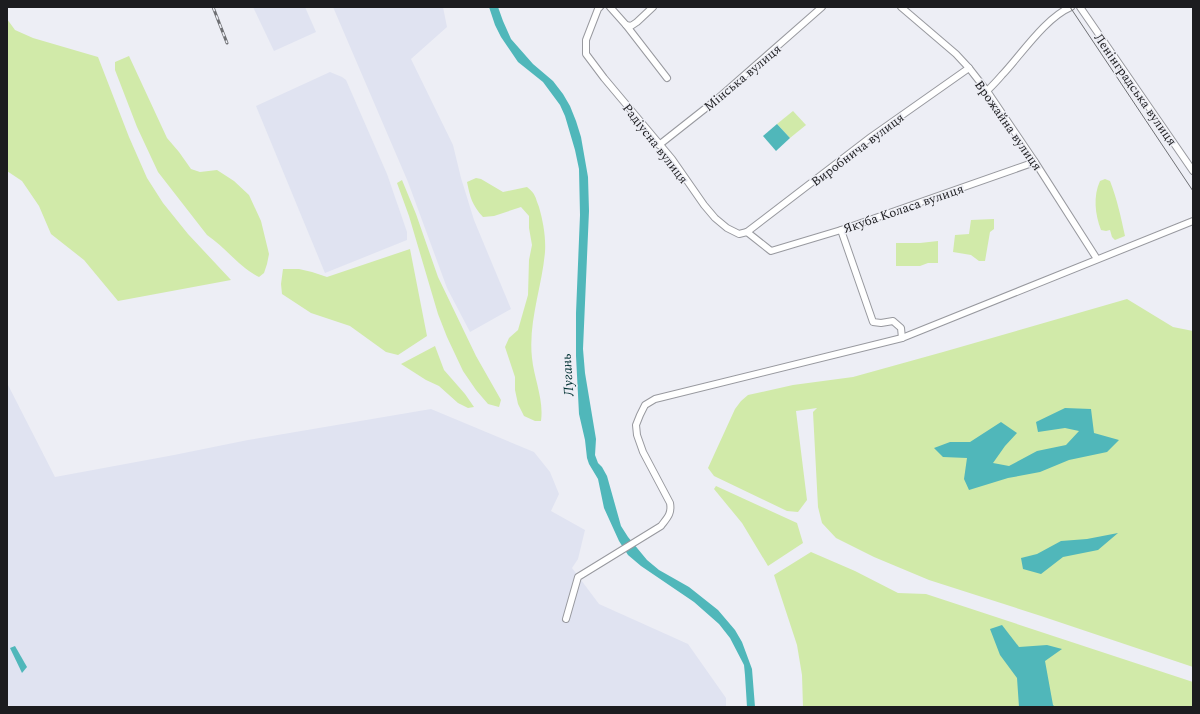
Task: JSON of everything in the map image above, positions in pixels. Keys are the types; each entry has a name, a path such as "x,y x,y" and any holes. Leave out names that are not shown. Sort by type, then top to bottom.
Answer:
{"street":[{"name":"Радіусна вулиця","path":"600,7 586,40 586,54 604,78 672,159 700,200 715,218 727,228 739,234 747,232 771,251"},
{"path":"610,7 626,25 667,78"},
{"path":"626,25 631,26 653,7"},
{"name":"Мінська вулиця","path":"659,145 722,95 822,7"},
{"name":"Врожайна вулиця","path":"901,7 956,54 987,91 1035,162 1097,259"},
{"path":"987,91 1002,76 1034,38 1064,10 1071,7"},
{"name":"Ленінградська вулиця","path":"1080,7 1193,171"},
{"name":"Виробнича вулиця","path":"747,232 871,137 969,68"},
{"name":"Якуба Коласа вулиця","path":"771,251 841,230 1035,162"},
{"path":"566,619 578,577 661,526 672,510 670,503 643,452 637,435 636,425 645,405 655,399 902,338 1193,221"},
{"path":"841,230 873,322 881,323 893,321 901,328 902,338"}],"shaded area":[{"path":"253,7 305,7 316,32 274,51"},
{"path":"333,7 443,7 447,27 411,59 453,145 474,220 511,309 470,332 447,288 408,182"},
{"path":"330,72 346,80 387,174 407,232 407,240 325,273 256,106"},
{"path":"7,383 55,477 248,440 431,409 534,452 550,472 559,494 551,511 585,530 578,559 572,568 599,604 688,644 726,698 726,707 11,707 7,703"}],"green space":[{"path":"7,19 15,30 33,38 98,57 129,137 147,178 163,203 188,234 231,280 118,301 84,260 51,234 39,206 22,181 7,171"},
{"path":"129,56 167,138 191,169 200,172 217,170 234,181 249,195 261,221 269,254 264,273 259,277 245,268 207,235 158,172 137,127 115,70 115,62"},
{"path":"793,111 806,125 790,138 777,124"},
{"path":"476,178 481,179 503,192 527,187 535,196 539,207 545,235 545,252 531,345 533,366 540,397 542,413 541,421 535,421 524,416 518,404 515,390 515,377 505,347 509,338 518,330 528,295 529,260 532,245 529,228 529,216 521,207 494,216 483,217 476,209 472,201 467,182"},
{"path":"1105,179 1110,181 1119,208 1125,236 1115,240 1112,237 1110,230 1101,230 1097,218 1096,193 1100,181"},
{"path":"402,180 416,214 438,277 476,356 501,400 499,407 488,404 476,390 463,371 447,337 438,314 409,216 397,183"},
{"path":"994,219 994,229 990,232 985,261 979,261 971,255 953,252 955,235 969,234 971,220"},
{"path":"938,241 938,263 928,263 920,266 896,266 896,243"},
{"path":"410,249 427,336 398,355 386,352 350,326 311,313 282,294 281,284 283,269 299,269 327,277"},
{"path":"1127,299 1173,327 1193,331 1193,667 929,580 874,557 836,538 822,523 818,507 813,412 817,408 796,411 807,500 798,512 787,511 714,476 708,468 735,409 748,395 793,385 853,377"},
{"path":"435,346 444,370 474,407 468,408 458,403 439,386 426,380 401,364"},
{"path":"716,486 797,523 803,543 768,566 742,523 714,489"},
{"path":"811,552 855,571 898,593 926,594 1193,682 1193,707 803,707 802,675 797,645 774,575"}],"water":[{"path":"489,7 498,7 511,39 533,64 553,81 563,94 570,106 581,137 588,177 589,211 583,349 585,373 596,439 595,455 598,463 607,476 621,526 647,560 659,570 689,587 718,610 735,630 742,642 752,669 755,707 747,707 744,665 730,638 719,624 694,602 641,566 628,555 619,541 604,508 598,479 587,458 585,440 579,414 576,356 576,313 580,215 579,169 575,150 565,116 560,105 543,82 518,62 501,37"},
{"path":"777,124 790,138 776,151 763,136"},
{"path":"1065,408 1091,409 1094,433 1119,440 1107,452 1069,460 1040,472 1008,478 969,490 964,479 967,458 943,457 934,448 950,442 970,442 1001,422 1017,433 1005,446 993,463 1009,466 1037,451 1066,445 1079,431 1065,428 1038,432 1036,422"},
{"path":"1118,533 1098,550 1063,557 1041,574 1023,569 1021,558 1037,554 1061,541 1087,539"},
{"path":"1002,625 1019,647 1047,645 1062,649 1045,661 1053,705 1055,707 1019,707 1017,678 1000,655 990,629"},
{"path":"15,646 27,667 22,673 10,648"}],"tram line":[{"path":"1070,7 1193,191"}],"railway":[{"path":"213,7 227,43"}],"water label":[{"name":"Лугань","path":"567,375"}]}
